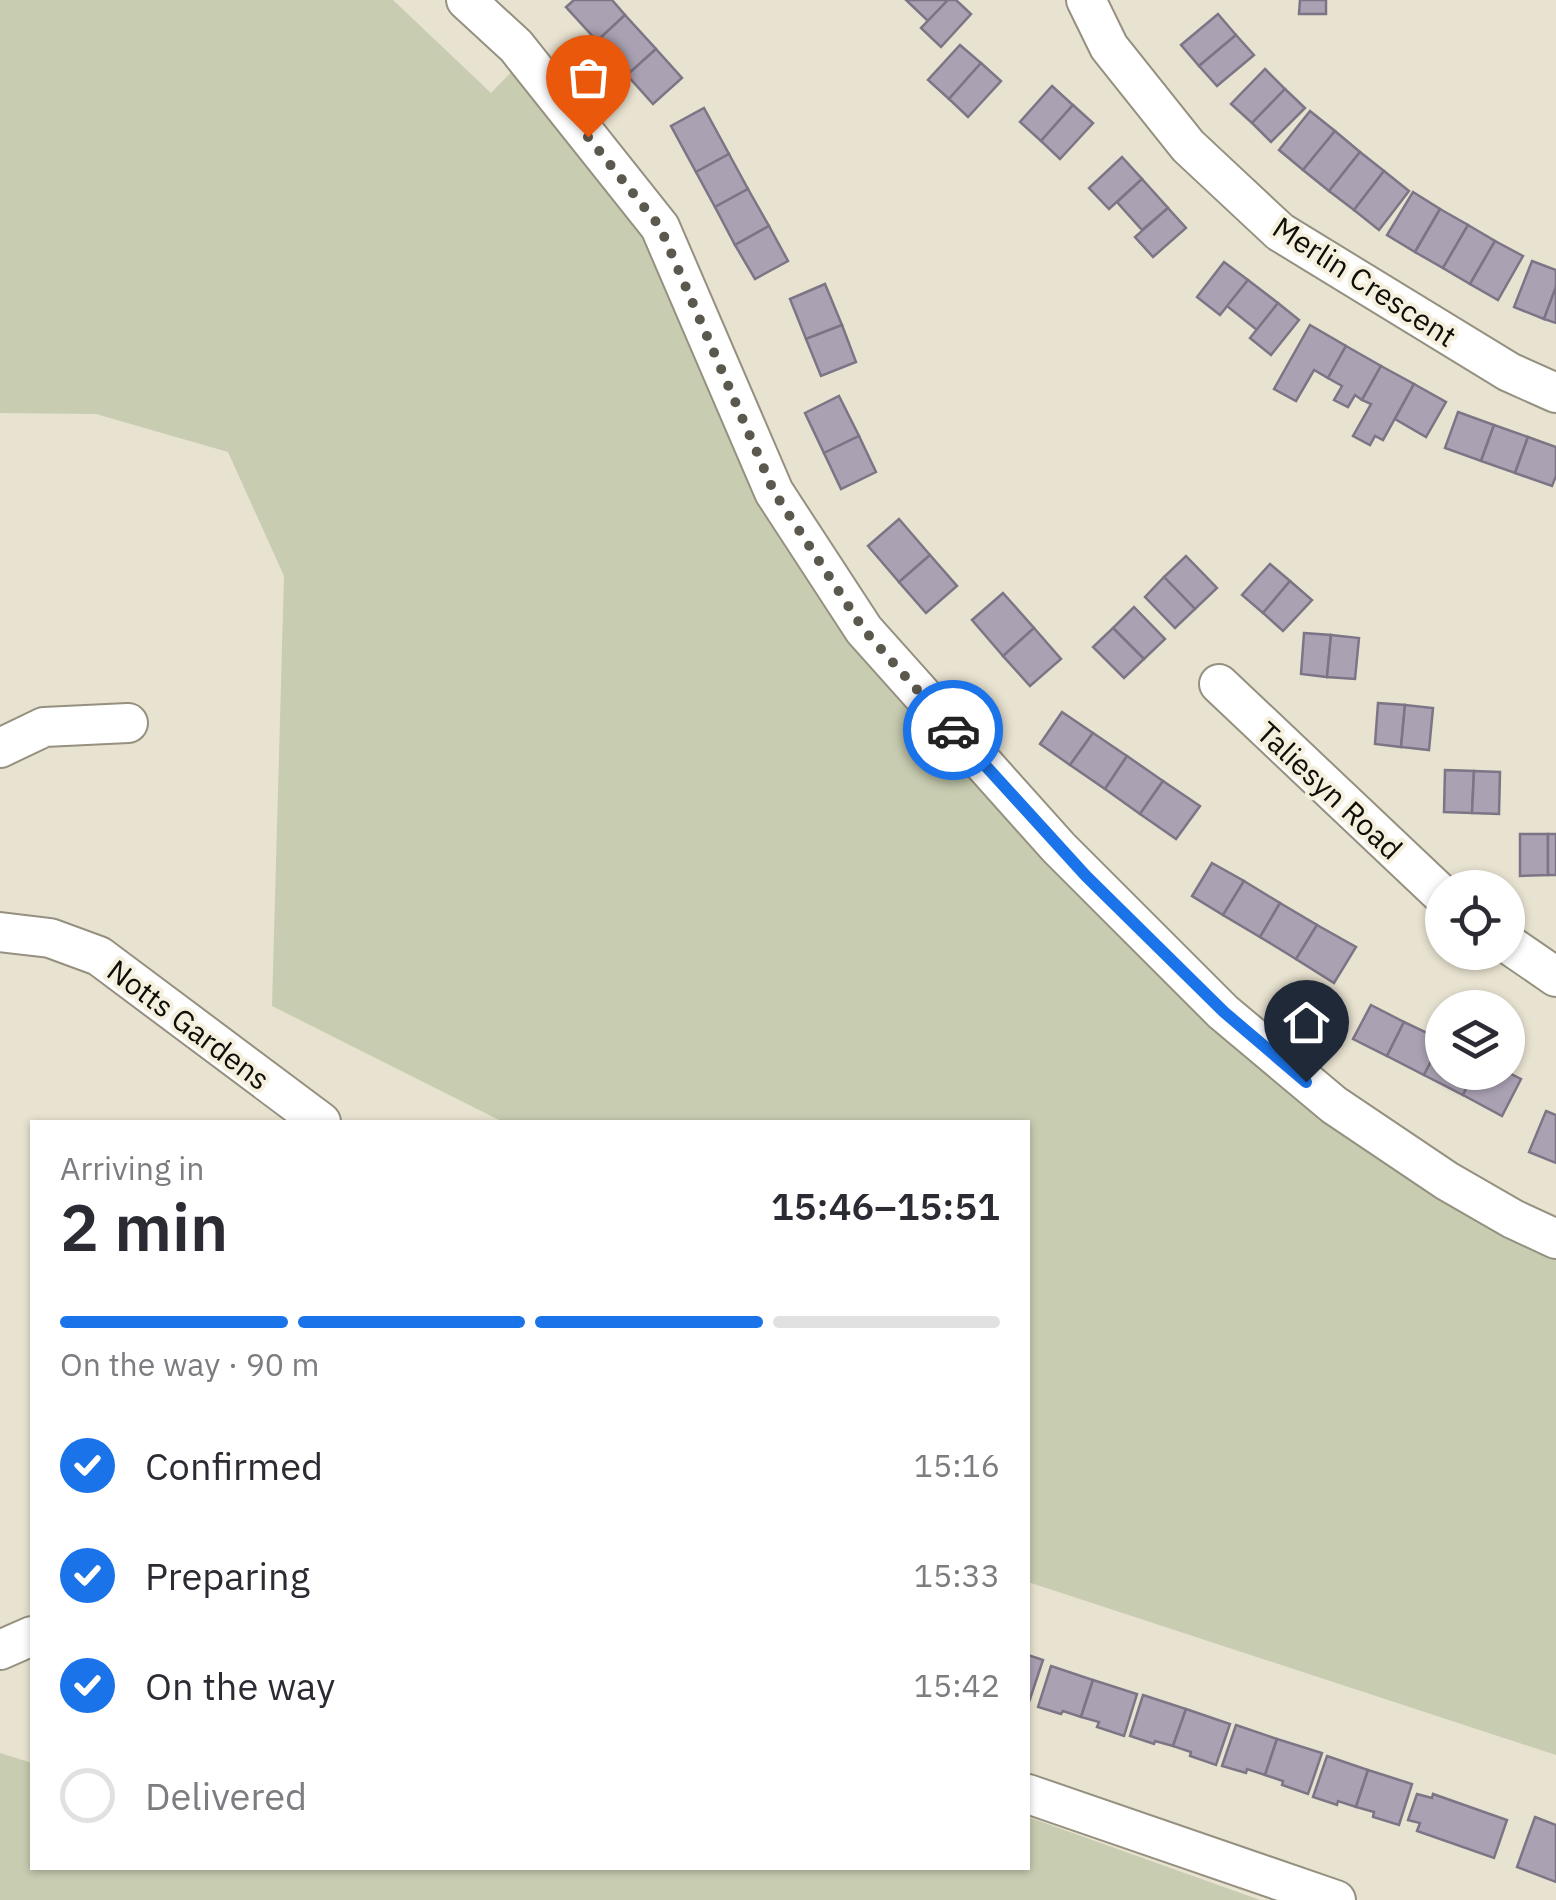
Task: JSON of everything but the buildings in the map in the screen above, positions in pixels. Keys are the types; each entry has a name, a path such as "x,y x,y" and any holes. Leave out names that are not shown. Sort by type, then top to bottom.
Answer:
{"street":[{"path":"466,0 516,46 660,227 774,492 864,630 1059,848 1224,1012 1334,1105 1448,1181 1556,1239"},
{"name":"Merlin Crescent","path":"1086,0 1109,47 1188,146 1280,232 1508,372 1556,393"},
{"name":"Taliesyn Road","path":"1218,684 1425,879"},
{"path":"0,748 44,727 128,723"},
{"name":"Notts Gardens","path":"0,932 50,938 98,956 317,1119"},
{"path":"1525,956 1556,977"},
{"path":"0,1650 30,1637"},
{"path":"1030,1795 1336,1900"}],"green space":[{"path":"0,0 393,0 491,93 515,68 638,215 744,457 1113,923 1556,1251 1556,1755 1030,1583 1030,1120 499,1120 272,1006 284,576 228,452 96,414 0,413"},
{"path":"0,1753 30,1762 30,1870 1030,1870 1030,1818 1260,1900 0,1900"}],"way so far":[{"path":"588,137 660,227 774,492 864,630 953,730"}],"route":[{"path":"953,730 1086,876 1224,1012 1306,1082"}]}
